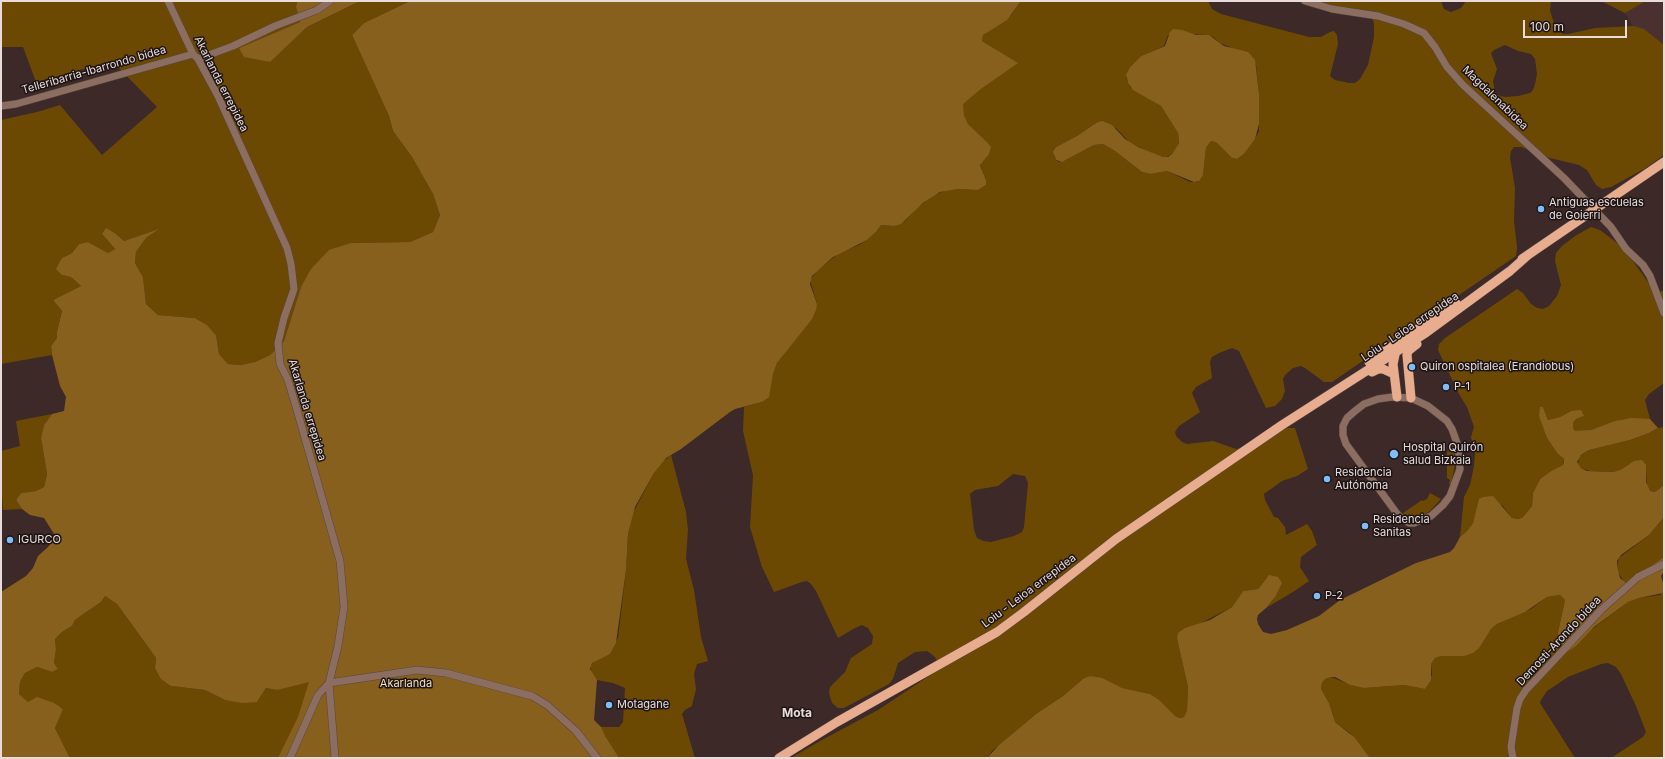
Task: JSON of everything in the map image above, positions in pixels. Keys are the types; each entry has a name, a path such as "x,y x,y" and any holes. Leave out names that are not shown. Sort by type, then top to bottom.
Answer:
{"main road":[{"name":"Loiu - Leioa errepidea","path":"779,758 836,722 997,632 1116,539 1282,424 1302,408 1664,162"},
{"name":"Loiu - Leioa errepidea","path":"1282,424 1305,411 1350,380 1424,334 1527,256"},
{"path":"1411,398 1407,355 1411,348 1479,300 1492,284"},
{"path":"1397,397 1394,354 1397,348 1439,319 1453,305"},
{"path":"1305,411 1326,401 1378,369 1387,370 1402,386 1409,381"}],"street":[{"name":"Akarlanda errepidea","path":"168,1 196,57 218,96 287,248 291,264 294,289 284,318 278,343 280,364 288,380 340,561 344,607 338,646 329,683 335,758"},
{"name":"Telleribarria-Ibarrondo bidea","path":"1,106 23,102 234,46 275,26 317,10 330,1"},
{"name":"Magdalenabidea","path":"1305,1 1332,9 1378,16 1404,24 1424,33 1435,47 1447,67 1463,85 1564,178 1611,228 1626,249 1643,265 1650,276 1664,313"},
{"path":"1397,397 1411,398 1428,406 1447,421 1455,436 1458,446 1460,469 1450,496 1443,505 1431,516 1422,521 1409,523 1398,515 1346,444 1343,435 1343,426 1347,418 1364,404 1378,399 1397,397"},
{"name":"Demosti-Arondo bidea","path":"1513,758 1511,747 1517,708 1520,699 1526,690 1601,610 1638,578 1664,564"},
{"path":"290,758 318,695 329,683 417,670 446,673 532,696 547,705 576,731 597,758"}],"shaded area":[{"path":"1646,1 1664,1 1664,80 1625,13"}],"green space":[{"path":"1,1 297,1 296,7 300,22 239,48 269,62 307,27 360,1 410,1 364,23 352,35 389,116 393,131 412,157 433,194 440,215 433,232 410,242 351,243 301,287 284,341 270,355 255,362 240,365 228,364 219,354 216,335 207,325 195,318 158,315 146,304 143,277 135,263 136,252 146,238 157,230 124,241 116,234 102,234 115,249 108,253 88,242 79,244 72,253 62,258 62,275 71,277 81,286 53,300 62,311 57,338 51,346 52,355 1,364 1,120 60,105 102,155 157,107 112,61 36,82 23,47 1,47"},
{"path":"297,1 360,1 307,27 270,62 244,57 239,48 300,22 296,7"},
{"name":"Akarlanda","path":"410,1 1021,1 1007,20 983,35 982,41 1018,63 981,89 963,104 964,115 968,124 991,147 989,154 980,165 986,180 986,185 978,190 958,189 940,192 923,203 901,224 894,226 881,225 867,240 833,257 812,276 810,284 817,304 816,310 812,319 777,363 773,374 769,397 762,402 735,409 730,412 681,449 666,458 654,473 635,507 628,534 626,570 616,643 610,654 592,663 590,669 597,680 594,720 601,727 619,758 278,758 298,717 309,682 277,690 266,688 257,702 242,703 225,700 205,690 171,686 161,679 155,668 156,658 117,604 105,596 101,602 75,620 72,626 62,632 55,639 56,649 54,663 58,669 52,672 37,667 25,673 20,682 19,694 28,702 37,697 54,703 63,709 55,728 70,758 1,758 1,592 26,576 33,568 38,556 56,537 44,518 30,515 22,509 16,500 21,493 36,491 44,487 47,474 41,438 44,425 52,414 64,411 66,397 60,386 51,346 57,338 62,311 53,300 81,286 71,277 62,275 56,269 62,258 72,253 79,244 88,242 108,253 115,249 102,234 106,228 124,241 159,229 146,238 136,252 135,263 143,277 146,304 158,315 195,318 207,325 216,335 219,354 228,364 240,365 255,362 270,355 284,341 301,287 311,269 329,250 351,243 410,242 433,232 440,215 433,194 412,157 393,131 389,116 352,35 364,23"},
{"path":"1021,1 1208,1 1212,9 1221,14 1309,37 1321,37 1334,31 1337,35 1338,44 1330,76 1335,80 1355,83 1360,79 1368,65 1374,37 1373,20 1371,18 1294,1 1441,1 1444,9 1451,12 1461,8 1466,1 1551,1 1550,11 1553,20 1563,34 1595,28 1634,26 1644,29 1664,45 1664,155 1644,169 1611,187 1602,189 1596,185 1587,170 1579,165 1550,158 1521,147 1514,147 1511,151 1510,158 1515,188 1514,221 1517,247 1516,256 1332,382 1324,382 1301,366 1293,368 1285,375 1283,379 1285,391 1282,399 1275,406 1266,408 1239,351 1232,348 1212,357 1210,362 1212,378 1196,387 1192,393 1200,412 1179,426 1175,432 1176,436 1182,442 1187,444 1213,441 1236,449 1245,447 1284,428 1295,428 1308,469 1297,476 1282,481 1264,494 1265,500 1274,517 1278,518 1285,527 1286,535 1307,524 1312,531 1317,545 1301,557 1300,567 1309,581 1293,592 1266,608 1275,597 1267,577 1258,589 1243,591 1232,607 1199,624 1177,639 1188,687 1187,710 1184,717 1180,718 1175,716 1150,694 1122,688 1090,676 1084,678 1063,696 1036,714 992,751 987,758 791,758 878,710 936,671 939,663 934,656 927,651 915,652 898,663 893,679 889,684 844,708 838,708 832,703 829,693 830,687 845,672 851,658 872,644 873,636 868,628 862,625 838,638 816,591 807,581 774,592 762,567 750,527 753,475 743,431 744,407 762,402 777,363 814,314 817,304 810,280 817,271 839,253 867,240 881,225 894,226 905,221 917,208 933,196 944,191 958,189 978,190 986,185 986,180 980,164 987,156 986,141 968,124 964,115 962,104 1017,63 982,41 983,35 1011,15","holes":["1191,34 1213,37 1220,43 1230,47 1256,65 1259,93 1259,131 1244,154 1237,159 1232,158 1217,143 1212,141 1210,142 1206,148 1203,175 1197,182 1190,182 1167,171 1151,174 1142,172 1115,151 1103,144 1094,145 1066,160 1059,162 1056,160 1054,156 1056,147 1077,136 1096,123 1116,128 1130,143 1156,155 1165,158 1172,154 1179,143 1178,133 1161,106 1130,87 1126,78 1130,67 1141,56 1164,46 1168,35","1505,45 1518,51 1531,54 1535,59 1537,74 1533,90 1530,93 1505,97 1500,96 1495,92 1493,81 1497,69 1491,53","1013,474 1025,476 1028,483 1024,527 1022,532 1014,536 991,542 983,541 977,538 974,530 970,494 975,490 998,486"]},
{"path":"1601,1 1646,1 1625,13"},
{"path":"1173,29 1182,30 1196,35 1209,35 1224,46 1248,52 1255,60 1259,93 1259,124 1255,139 1244,154 1237,159 1232,158 1217,143 1212,141 1210,142 1206,148 1203,175 1199,181 1194,182 1167,171 1151,174 1142,172 1115,151 1103,144 1094,145 1062,162 1056,160 1053,152 1056,147 1077,136 1096,123 1102,121 1112,125 1125,139 1138,147 1163,157 1168,157 1172,154 1179,143 1178,133 1161,106 1133,90 1128,83 1126,75 1130,67 1141,56 1165,46 1170,32"},
{"path":"1591,227 1600,230 1621,246 1653,289 1659,292 1664,290 1664,383 1649,394 1645,400 1650,419 1624,419 1591,430 1579,432 1575,431 1573,428 1573,423 1576,419 1584,416 1571,411 1560,417 1548,420 1543,407 1544,427 1547,438 1557,453 1564,459 1563,465 1540,479 1533,493 1532,506 1523,517 1519,519 1512,518 1502,505 1476,512 1473,523 1460,537 1464,497 1470,485 1474,466 1475,453 1471,437 1474,427 1467,407 1459,394 1438,350 1439,344 1445,338 1517,289 1523,293 1531,304 1537,308 1543,309 1549,306 1557,296 1561,285 1555,261 1556,253 1562,246 1575,236"},
{"path":"1540,407 1543,407 1548,420 1560,417 1571,411 1581,410 1584,416 1576,419 1573,423 1573,428 1575,431 1591,430 1615,421 1631,418 1650,419 1658,428 1630,440 1589,450 1581,455 1577,462 1581,468 1587,471 1614,472 1634,461 1642,460 1646,465 1646,482 1650,491 1655,492 1664,485 1664,517 1649,535 1621,555 1617,561 1620,578 1626,583 1664,557 1664,571 1661,576 1664,586 1663,593 1628,602 1594,627 1576,646 1567,652 1560,642 1558,632 1565,600 1560,595 1547,597 1525,612 1497,624 1491,629 1480,647 1473,653 1464,656 1441,656 1435,658 1431,664 1431,680 1425,689 1404,685 1364,688 1350,685 1335,677 1325,679 1322,683 1321,689 1329,703 1335,722 1354,737 1370,758 987,758 999,745 1036,714 1063,696 1084,678 1090,676 1102,678 1122,688 1150,694 1159,700 1175,716 1180,718 1184,717 1187,710 1188,687 1177,639 1178,633 1185,628 1210,620 1232,607 1243,591 1258,589 1269,575 1278,577 1282,583 1275,597 1258,615 1257,619 1263,632 1271,634 1287,630 1319,616 1340,600 1416,563 1450,552 1460,537 1473,523 1479,499 1483,497 1493,496 1512,518 1519,519 1523,517 1532,506 1533,493 1540,479 1563,465 1564,462 1564,459 1557,453 1547,438 1539,416"},
{"path":"52,414 44,425 41,438 47,474 44,487 36,491 21,493 16,500 22,509 3,510 1,492 1,451 20,446 16,421"},
{"path":"1664,427 1664,485 1655,492 1650,491 1647,487 1646,469 1629,464 1617,472 1590,471 1581,468 1578,464 1579,457 1589,450 1630,440 1658,428"},
{"path":"1451,443 1453,446 1455,464 1451,485 1449,484 1450,480 1447,478 1447,453"},
{"name":"Akarlanda","path":"671,455 686,512 688,530 686,559 694,590 701,637 708,661 697,664 694,674 696,689 692,706 685,710 682,714 695,758 70,758 55,728 63,708 28,702 19,694 20,682 25,673 37,667 52,672 58,669 54,663 56,649 55,639 62,632 72,626 75,620 101,602 105,596 117,604 156,658 155,668 171,686 205,690 225,700 257,702 266,688 277,690 478,620 601,727 619,727 623,722 625,688 613,683 597,680 591,672 591,665 595,660 610,654 618,638 626,570 628,534 633,513 654,473 662,462"},
{"path":"1430,493 1441,499 1430,511 1422,516 1414,517 1409,517 1403,513 1422,500 1427,499"},
{"path":"1664,517 1664,557 1626,583 1624,582 1618,572 1617,566 1619,558 1649,535"},
{"path":"1664,591 1664,758 1611,758 1643,737 1646,732 1621,674 1616,667 1608,663 1601,664 1568,677 1547,691 1541,700 1540,703 1575,758 1370,758 1350,733 1335,722 1329,703 1321,689 1322,683 1325,679 1331,677 1351,685 1364,688 1404,685 1425,689 1432,675 1431,664 1435,658 1441,656 1459,656 1480,647 1491,629 1497,624 1531,609 1547,597 1560,595 1565,600 1558,632 1587,633 1628,602 1639,598 1660,595"}],"place":[{"name":"Antiguas escuelas de Goierri","path":"1541,209"},
{"name":"Quiron ospitalea (Erandiobus)","path":"1412,367"},
{"name":"P-1","path":"1446,387"},
{"name":"Hospital Quirón salud Bizkaia","path":"1394,454"},
{"name":"Residencia Autónoma","path":"1327,479"},
{"name":"Residencia Sanitas","path":"1365,526"},
{"name":"IGURCO","path":"10,540"},
{"name":"P-2","path":"1317,596"},
{"name":"Motagane","path":"609,705"}],"district":[{"name":"Mota","path":"797,713"}]}
